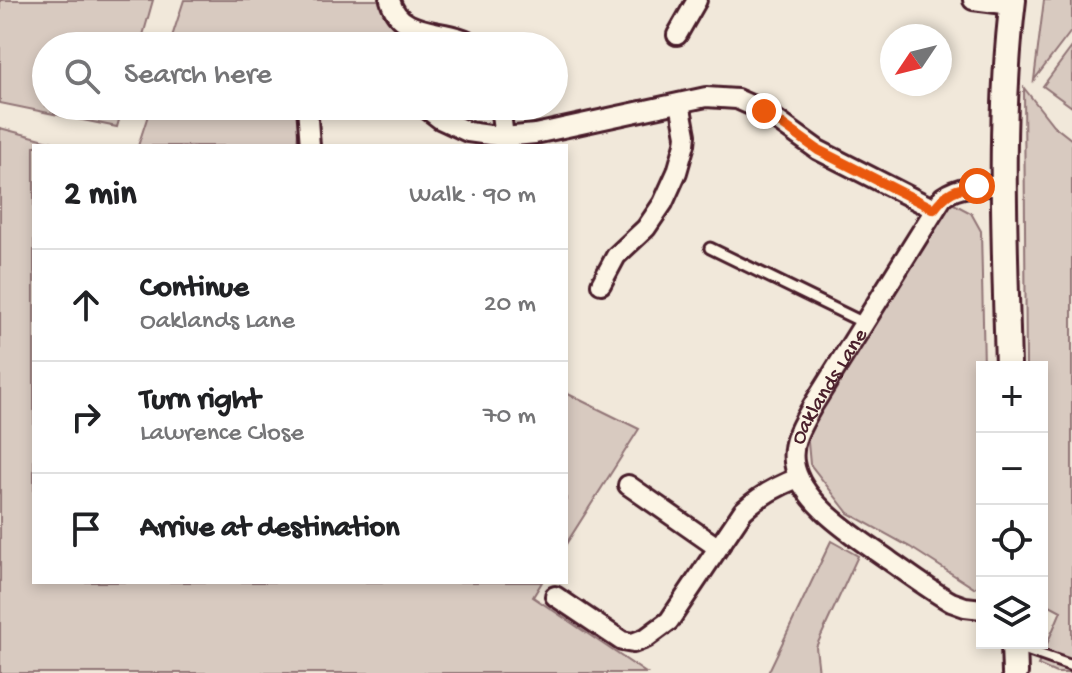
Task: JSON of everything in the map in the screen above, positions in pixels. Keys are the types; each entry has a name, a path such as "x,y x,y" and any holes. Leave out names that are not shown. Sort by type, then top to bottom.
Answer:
{"street":[{"path":"390,0 394,12 405,22 430,32"},
{"path":"677,35 697,0"},
{"path":"973,0 1012,2 1005,94 1008,361"},
{"path":"442,120 468,132 504,137 535,134 706,97 725,97 749,103 818,150 934,209"},
{"path":"601,284 616,256 646,228 668,193 686,135 680,103"},
{"path":"308,120 310,144"},
{"path":"502,120 504,137"},
{"name":"Oaklands Lane","path":"976,608 951,602 839,524 807,492 798,478 793,460 794,441 813,405 943,197 958,189 1004,186"},
{"path":"555,596 622,641 633,643 646,638 669,621 743,511 768,491 798,478"},
{"path":"628,485 717,547"},
{"path":"1014,649 1015,673"}],"lane":[{"path":"710,248 864,323"},
{"path":"1027,649 1072,666"}],"shaded area":[{"path":"0,0 153,0 144,32 32,32 32,110 0,103"},
{"path":"184,0 383,0 396,32 174,32"},
{"path":"1044,0 1072,0 1072,30 1034,80"},
{"path":"1072,47 1072,107 1043,86"},
{"path":"1024,88 1053,125 1072,140 1072,673 1056,673 1038,665 1045,649 1048,649 1048,642 1061,611 1048,604 1048,361 1026,361"},
{"path":"83,120 119,120 117,127"},
{"path":"146,120 299,120 297,144 139,144"},
{"path":"0,128 60,144 32,144 32,584 541,584 533,597 646,673 0,673"},
{"path":"952,203 971,213 981,231 984,361 976,361 976,587 848,513 810,464 807,432 835,381"},
{"path":"568,394 639,429 568,541"},
{"path":"831,541 858,556 816,647 819,673 768,673"}],"route":[{"path":"764,111 818,150 934,209 948,193 977,186"}]}
